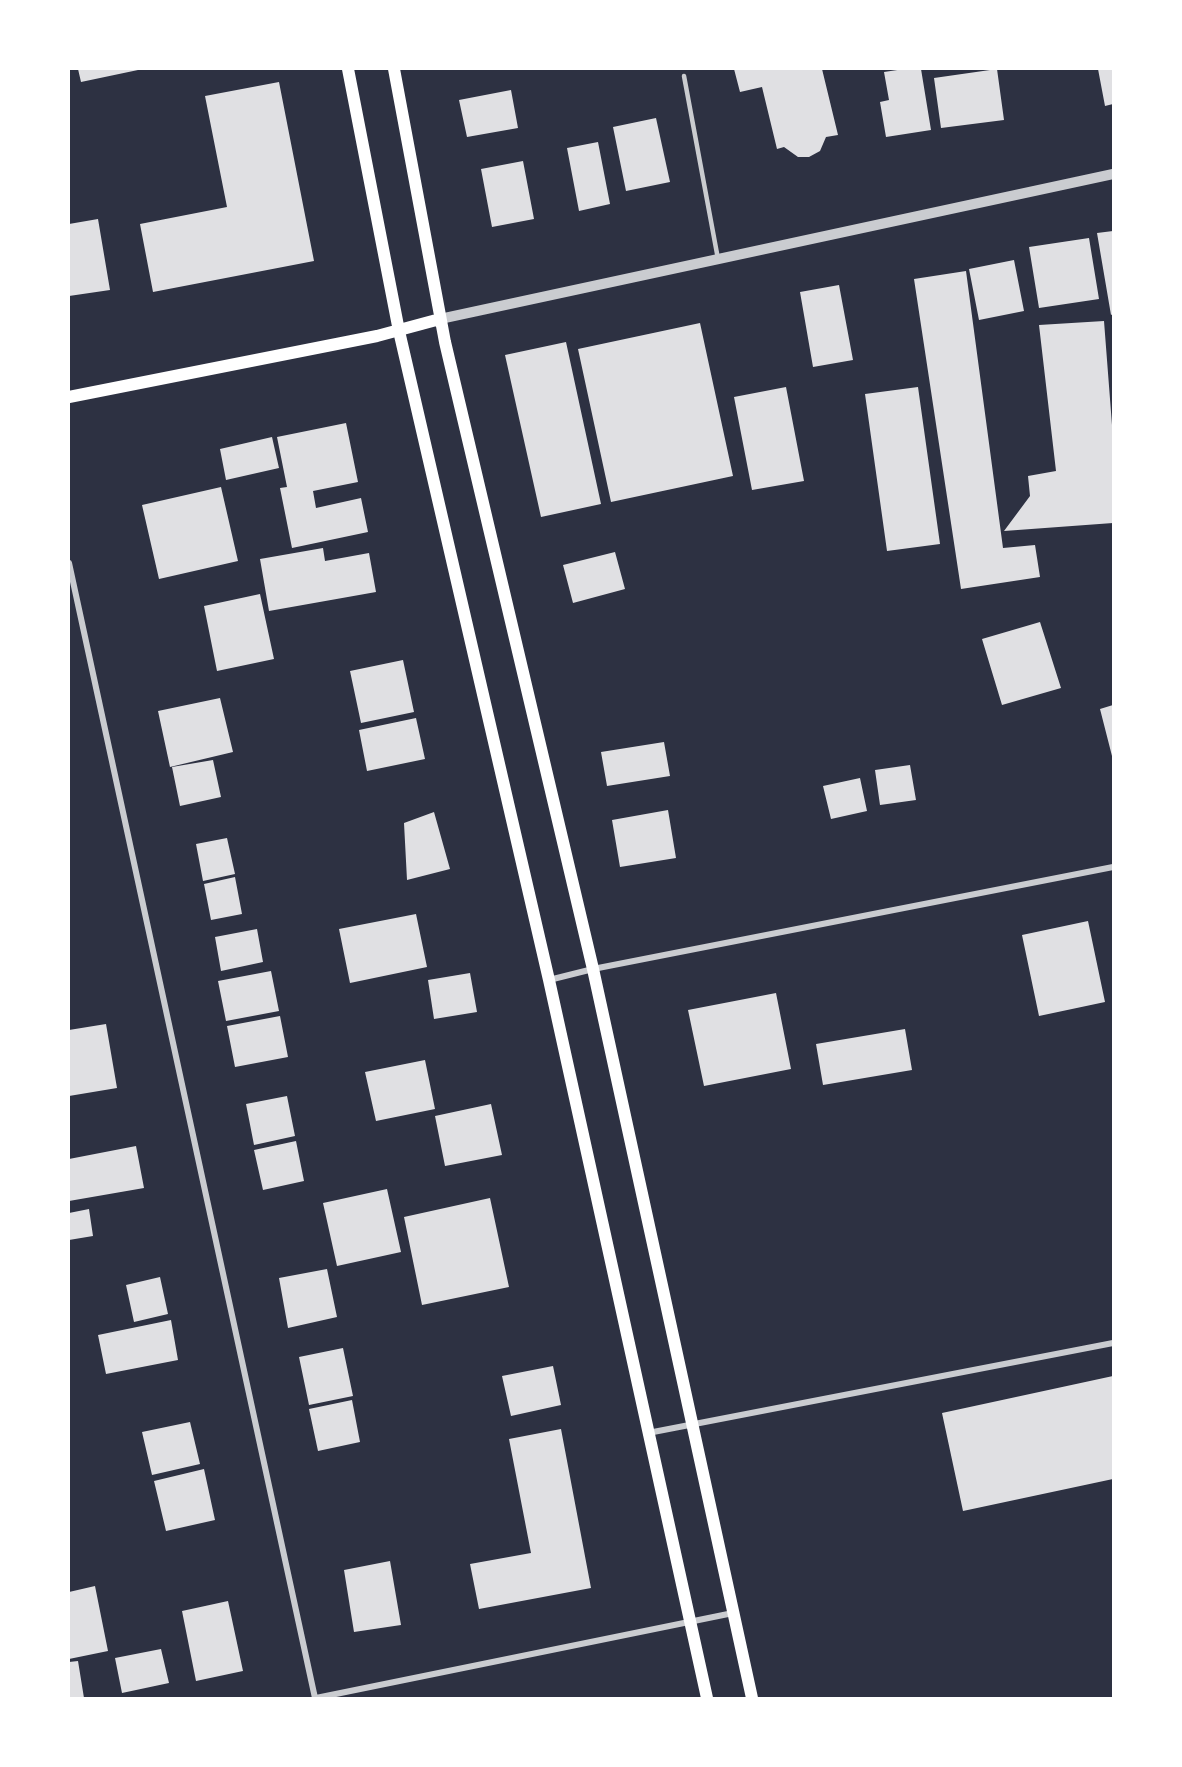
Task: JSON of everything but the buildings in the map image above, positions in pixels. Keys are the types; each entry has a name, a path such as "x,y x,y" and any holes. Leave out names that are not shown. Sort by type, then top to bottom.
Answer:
{"main road":[{"path":"348,69 399,331 549,980 707,1698"},
{"path":"394,69 440,318 593,969 752,1698"},
{"path":"69,397 399,331 440,318"}],"street":[{"path":"440,318 1113,174"},
{"path":"69,563 315,1698 733,1613"},
{"path":"549,980 593,969 1113,867"},
{"path":"648,1433 1113,1343"}],"lane":[{"path":"684,76 718,259"}]}
